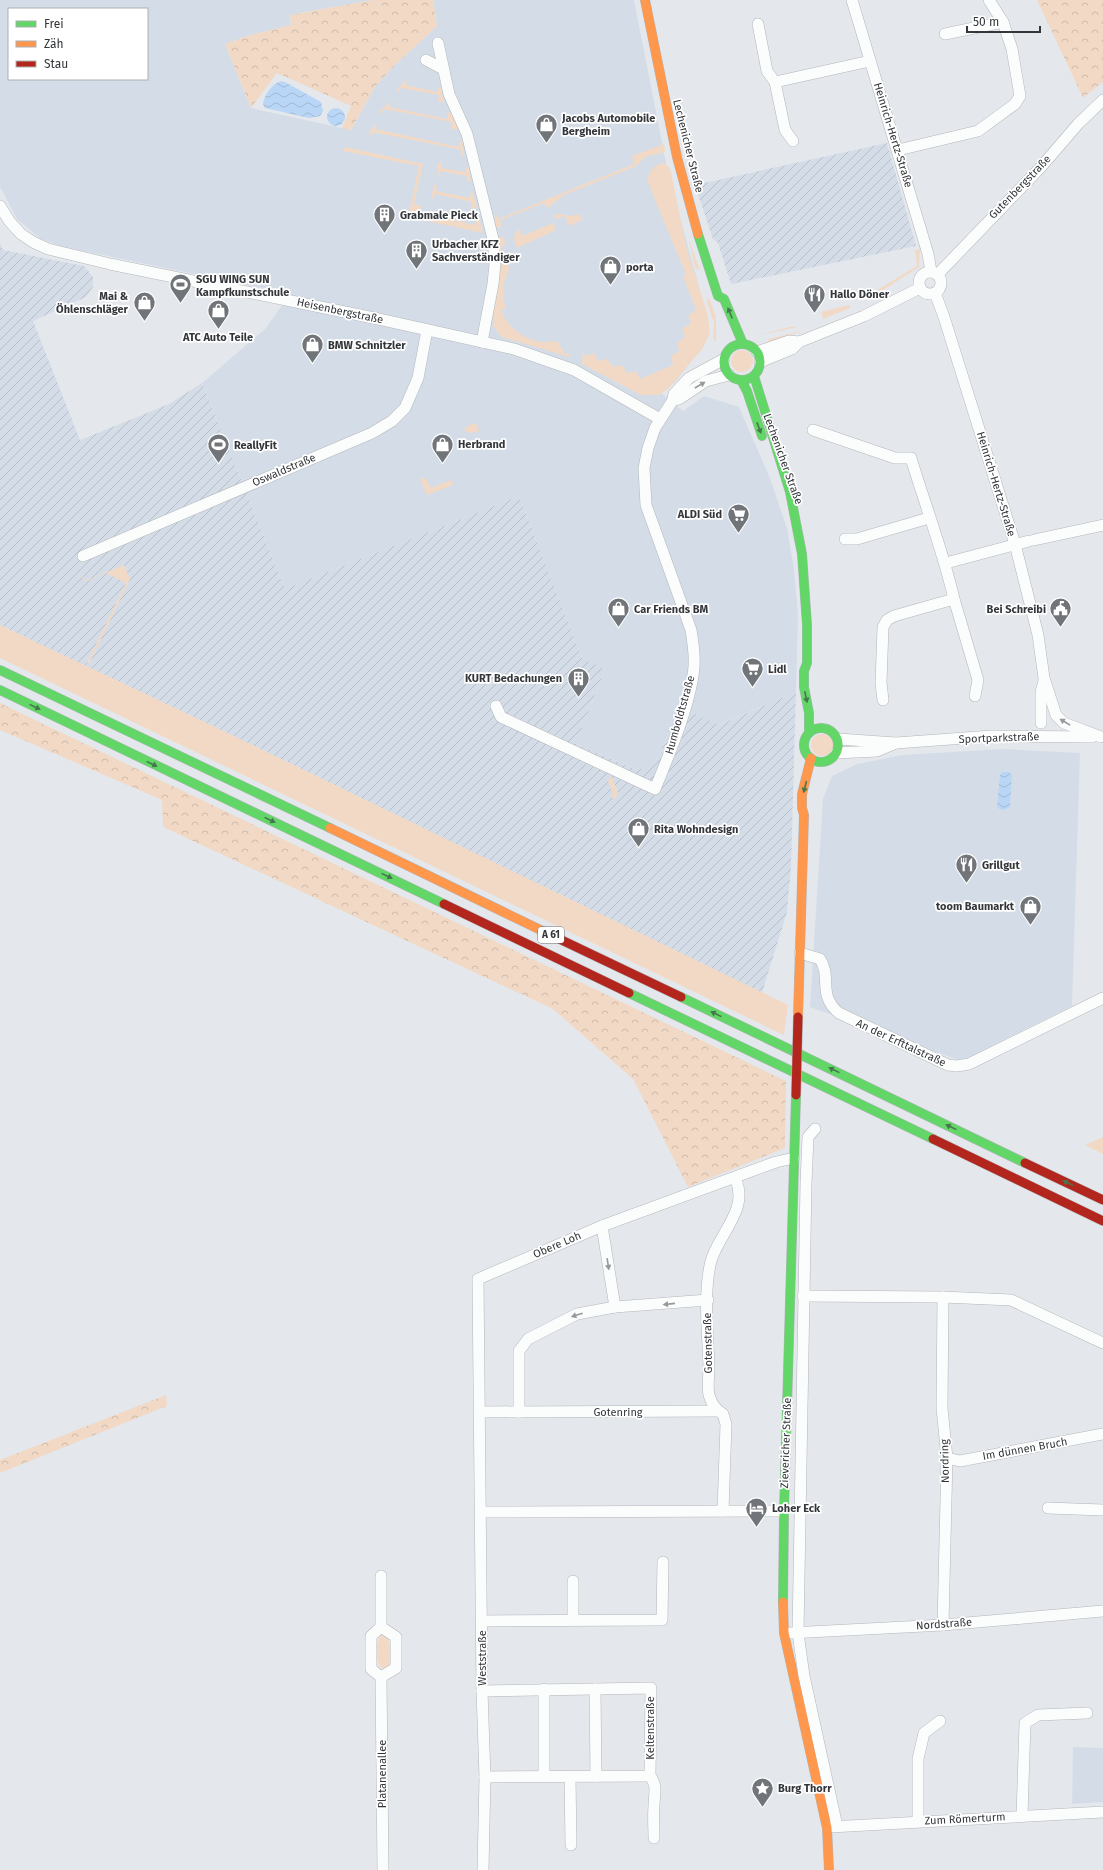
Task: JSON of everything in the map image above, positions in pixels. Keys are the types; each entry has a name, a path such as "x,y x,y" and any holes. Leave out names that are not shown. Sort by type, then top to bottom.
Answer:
{"main road":[{"name":"Lechenicher Straße","path":"645,0 677,157 701,245 718,296 716,302 720,314"},
{"name":"Lechenicher Straße","path":"718,296 724,299 743,344"},
{"path":"727,335 726,370 729,374 741,380 754,376 759,367 759,357 749,345 738,344 727,354"},
{"name":"Lechenicher Straße","path":"754,376 790,492 802,554 806,592 807,663 819,715 828,729"},
{"name":"Lechenicher Straße","path":"741,380 747,391 782,493 795,524"},
{"name":"Lechenicher Straße","path":"807,663 804,671 804,686 809,713 809,733"},
{"name":"A 61","path":"0,670 1103,1200"},
{"name":"A 61","path":"0,690 1103,1221"},
{"path":"804,815 802,802 810,769 811,758 804,746 809,733 818,728 832,731 838,740 836,753 826,762 820,771"},
{"path":"811,758 820,762 826,762"},
{"path":"804,815 812,797"},
{"name":"Zievericher Straße","path":"804,815 784,1511 784,1632 832,1827 829,1870"}],"street":[{"name":"Heinrich-Hertz-Straße","path":"852,0 934,273"},
{"path":"898,150 978,131 1015,104 1020,96 1012,50 1003,22 989,0"},
{"path":"945,34 1003,22"},
{"path":"758,24 767,71 775,82 785,130 793,142"},
{"path":"438,43 449,94 467,134 493,239 495,264 493,284 482,342"},
{"path":"426,60 443,69"},
{"path":"775,82 870,61"},
{"name":"Gutenbergstraße","path":"934,273 1042,167 1078,124 1103,100"},
{"name":"Heisenbergstraße","path":"0,206 10,222 21,234 48,249 110,264 521,351 574,370 624,397 660,419"},
{"path":"934,273 941,284 935,293 928,294 920,288 921,277 923,274 934,273"},
{"path":"759,357 792,350 799,342 864,316 920,288"},
{"name":"Heinrich-Hertz-Straße","path":"935,293 947,325 1015,544 1038,635 1044,678 1056,715 1064,723 1102,737"},
{"name":"Oswaldstraße","path":"83,556 372,433 392,421 405,408 418,378 427,330"},
{"name":"Humboldtstraße","path":"496,706 501,717 654,789 670,754 687,700 694,666 691,630 646,505 644,468 648,448 660,419 673,400 674,394 689,378 727,354"},
{"name":"Humboldtstraße","path":"673,400 679,399 706,381 729,374"},
{"path":"814,430 895,458 911,458 929,518 946,563 954,599 978,680 975,696"},
{"path":"844,539 857,539 929,518"},
{"path":"946,563 1015,544 1103,525"},
{"path":"883,700 880,683 883,627 887,620 894,616 954,599"},
{"name":"Heinrich-Hertz-Straße","path":"1041,723 1041,692 1044,678"},
{"name":"Sportparkstraße","path":"838,740 896,743 992,736 1102,737"},
{"name":"Sportparkstraße","path":"836,753 877,751 896,743"},
{"name":"An der Erfttalstraße","path":"800,953 820,959 824,965 827,999 832,1008 839,1013 948,1065 969,1064 1103,998"},
{"name":"Zievericher Straße","path":"815,1129 808,1138 803,1296 798,1633 804,1676 832,1827"},
{"name":"Obere Loh","path":"480,1445 478,1279 602,1226 776,1162 794,1158"},
{"name":"Gotenstraße","path":"723,1510 726,1424 723,1414 718,1411 709,1394 708,1300 712,1260 720,1242 732,1222 739,1201 739,1186 735,1178"},
{"path":"602,1226 615,1307"},
{"path":"803,1296 943,1297 1011,1300 1103,1343"},
{"name":"Nordring","path":"943,1297 942,1408 947,1458 943,1625"},
{"path":"518,1412 518,1351 528,1339 576,1314 615,1307 708,1300"},
{"name":"Gotenring","path":"480,1412 718,1411"},
{"name":"Im dünnen Bruch","path":"947,1458 960,1461 1103,1434"},
{"name":"Weststraße","path":"480,1445 482,1691 485,1777 483,1870"},
{"path":"1048,1508 1103,1510"},
{"path":"481,1512 723,1510 784,1511"},
{"path":"482,1621 573,1619 662,1620 662,1562"},
{"path":"381,1576 381,1627 371,1636 371,1669 381,1678 396,1668 396,1637 381,1627"},
{"path":"573,1581 573,1619"},
{"name":"Nordstraße","path":"784,1632 798,1633 943,1625 1103,1611"},
{"name":"Platanenallee","path":"381,1678 383,1870"},
{"name":"Keltenstraße","path":"482,1691 650,1688 650,1776 654,1781 656,1790 654,1806 654,1838"},
{"path":"544,1689 544,1776"},
{"path":"595,1689 596,1776"},
{"path":"1022,1816 1025,1723 1038,1715 1087,1713"},
{"path":"918,1822 919,1753 924,1733 940,1721"},
{"path":"570,1776 571,1845"},
{"name":"Keltenstraße","path":"485,1777 650,1776"},
{"name":"Zum Römerturm","path":"832,1827 1103,1812"}],"shaded area":[{"path":"0,0 373,0 290,15 291,25 247,36 225,44 251,108 351,130 374,88 393,67 437,26 433,0 634,0 668,173 708,320 698,353 674,383 661,393 683,411 704,396 739,407 770,478 787,528 794,568 798,616 796,692 718,725 691,712 676,707 665,742 654,764 638,770 576,744 605,669 582,658 519,496 285,589 202,383 265,329 290,294 60,246 41,239 17,219 0,187"},
{"path":"887,143 916,246 731,284 718,243 713,239 695,185"},
{"path":"0,243 3,250 84,266 93,277 93,287 86,297 33,321 80,440 169,404 202,383 285,589 519,496 582,658 605,669 576,744 638,770 654,764 665,742 676,707 719,725 796,692 791,867 787,912 762,993 0,625"},
{"path":"1002,749 1080,753 1072,1006 961,1061 810,1007 823,799 832,776 857,764 902,755"},
{"path":"1073,1747 1103,1748 1103,1802 1072,1804"}],"green space":[{"path":"373,0 433,0 437,26 393,67 374,88 351,130 342,128 351,106 277,73 251,108 225,44 247,36 291,25 290,15"},
{"path":"1037,0 1103,0 1103,82 1083,98"},
{"path":"407,79 406,85 437,92 438,87 440,87 444,101 438,102 439,95 401,88 398,93 397,89"},
{"path":"391,101 389,107 447,119 448,113 451,113 458,128 455,130 451,129 452,122 384,109 381,115 380,111"},
{"path":"376,122 376,129 458,147 460,141 462,141 464,156 461,156 462,150 373,132 371,137 369,133"},
{"path":"664,144 665,152 645,157 636,166 564,195 547,208 544,203 500,220 502,227 499,228 496,226 494,219 496,215 498,219 634,164 632,156"},
{"path":"345,147 423,164 414,204 421,206 420,212 475,225 477,218 480,222 483,233 422,220 422,215 409,213 419,166 343,151"},
{"path":"442,161 441,168 465,172 466,167 468,167 471,180 470,182 467,182 467,176 440,171 438,177 438,164"},
{"path":"664,163 670,168 687,250 707,312 710,333 703,348 668,389 659,395 641,395 582,364 583,351 585,356 594,353 598,361 607,359 614,367 622,365 627,373 636,371 640,379 673,365 671,356 679,351 677,343 685,337 682,329 691,323 688,316 696,310 683,276 686,274 648,183 650,172 654,167"},
{"path":"434,185 437,185 436,191 470,198 471,192 473,193 477,208 471,209 472,202 435,194 432,200 431,197"},
{"path":"560,214 570,216 580,214 582,220 569,226 565,216 556,219 554,215"},
{"path":"553,223 556,230 517,248 514,235 519,229 522,236"},
{"path":"500,237 503,237 506,244 501,247 505,258 505,264 510,267 504,287 506,308 501,310 503,316 511,327 522,335 535,341 558,342 565,354 571,354 569,357 502,337 494,327 493,314 500,277"},
{"path":"689,240 700,270 695,268"},
{"path":"920,249 919,267 875,295 874,292 917,266 915,250"},
{"path":"708,298 716,317 716,343 713,338 714,323 707,302"},
{"path":"849,305 850,308 823,319 821,312"},
{"path":"789,327 798,327 759,335"},
{"path":"804,330 769,343 768,341 769,339"},
{"path":"742,350 750,353 753,361 750,369 742,372 734,369 731,361 734,353"},
{"path":"473,423 477,425 479,431 470,433 465,431 464,429"},
{"path":"420,479 426,479 431,488 451,480 453,485 427,495"},
{"path":"124,565 130,579 89,664 87,663 126,583 106,573 88,581 73,573 88,580"},
{"path":"0,625 232,735 788,1005 784,1035 0,658"},
{"path":"0,703 786,1081 785,1148 688,1187 633,1079 553,1009 163,827 162,800 0,730"},
{"path":"822,734 830,737 833,745 830,753 822,756 814,753 811,745 814,737"},
{"path":"610,777 612,778 618,793 615,799 611,797 613,792 608,782"},
{"path":"1103,1137 1103,1154 1085,1145"},
{"path":"166,1395 167,1406 0,1473 0,1460"},
{"path":"382,1635 385,1635 387,1638 391,1652 390,1662 385,1669 380,1667 377,1660 377,1645"}],"water":[{"path":"281,81 321,102 323,111 320,116 309,118 265,108 263,104 267,94 272,87"},
{"path":"336,108 342,111 345,117 342,123 336,126 330,123 327,117 330,111"},
{"path":"1002,772 1009,772 1012,775 1010,807 1004,810 999,809 997,806 1000,775"}],"traffic: fast":[{"path":"698,234 718,296 724,299 743,344"},
{"path":"746,344 755,349 759,355 760,362 759,369 755,375 746,380 738,380 729,375 725,369 724,358 729,349 735,345 746,344"},
{"path":"754,376 790,492 802,554 807,625 807,663 804,671 804,687 809,713 809,733"},
{"path":"741,380 747,391 762,436"},
{"path":"0,670 330,828"},
{"path":"0,690 444,904"},
{"path":"818,728 824,728 828,729 835,735 838,745 837,752 831,759 824,762 818,762 814,761 807,755 804,748 804,742 805,738 811,731 818,728"},
{"path":"629,993 933,1139"},
{"path":"681,997 1025,1163"},
{"path":"783,1602 784,1511 796,1095"}],"traffic: slow":[{"path":"645,0 677,157 698,234"},
{"path":"798,1017 804,815 802,808 802,794 811,758"},
{"path":"330,828 551,935"},
{"path":"783,1602 784,1633 827,1828 829,1870"}],"traffic: jam":[{"path":"444,904 629,993"},
{"path":"551,935 681,997"},
{"path":"796,1095 798,1017"},
{"path":"933,1139 1103,1221"},
{"path":"1025,1163 1103,1200"}],"place":[{"name":"Jacobs Automobile Bergheim","path":"546,144"},
{"name":"Grabmale Pieck","path":"385,234"},
{"name":"Urbacher KFZ Sachverständiger","path":"417,270"},
{"name":"porta","path":"610,286"},
{"name":"SGU WING SUN Kampfkunstschule","path":"181,304"},
{"name":"Hallo Döner","path":"814,314"},
{"name":"Mai & Öhlenschläger","path":"144,322"},
{"name":"ATC Auto Teile","path":"218,330"},
{"name":"BMW Schnitzler","path":"312,364"},
{"name":"ReallyFit","path":"218,464"},
{"name":"Herbrand","path":"443,464"},
{"name":"ALDI Süd","path":"738,534"},
{"name":"Car Friends BM","path":"618,628"},
{"name":"Bei Schreibi","path":"1061,628"},
{"name":"Lidl","path":"752,688"},
{"name":"KURT Bedachungen","path":"578,698"},
{"name":"Rita Wohndesign","path":"638,848"},
{"name":"Grillgut","path":"967,884"},
{"name":"toom Baumarkt","path":"1030,926"},
{"name":"Loher Eck","path":"757,1528"},
{"name":"Burg Thorr","path":"762,1808"}]}
